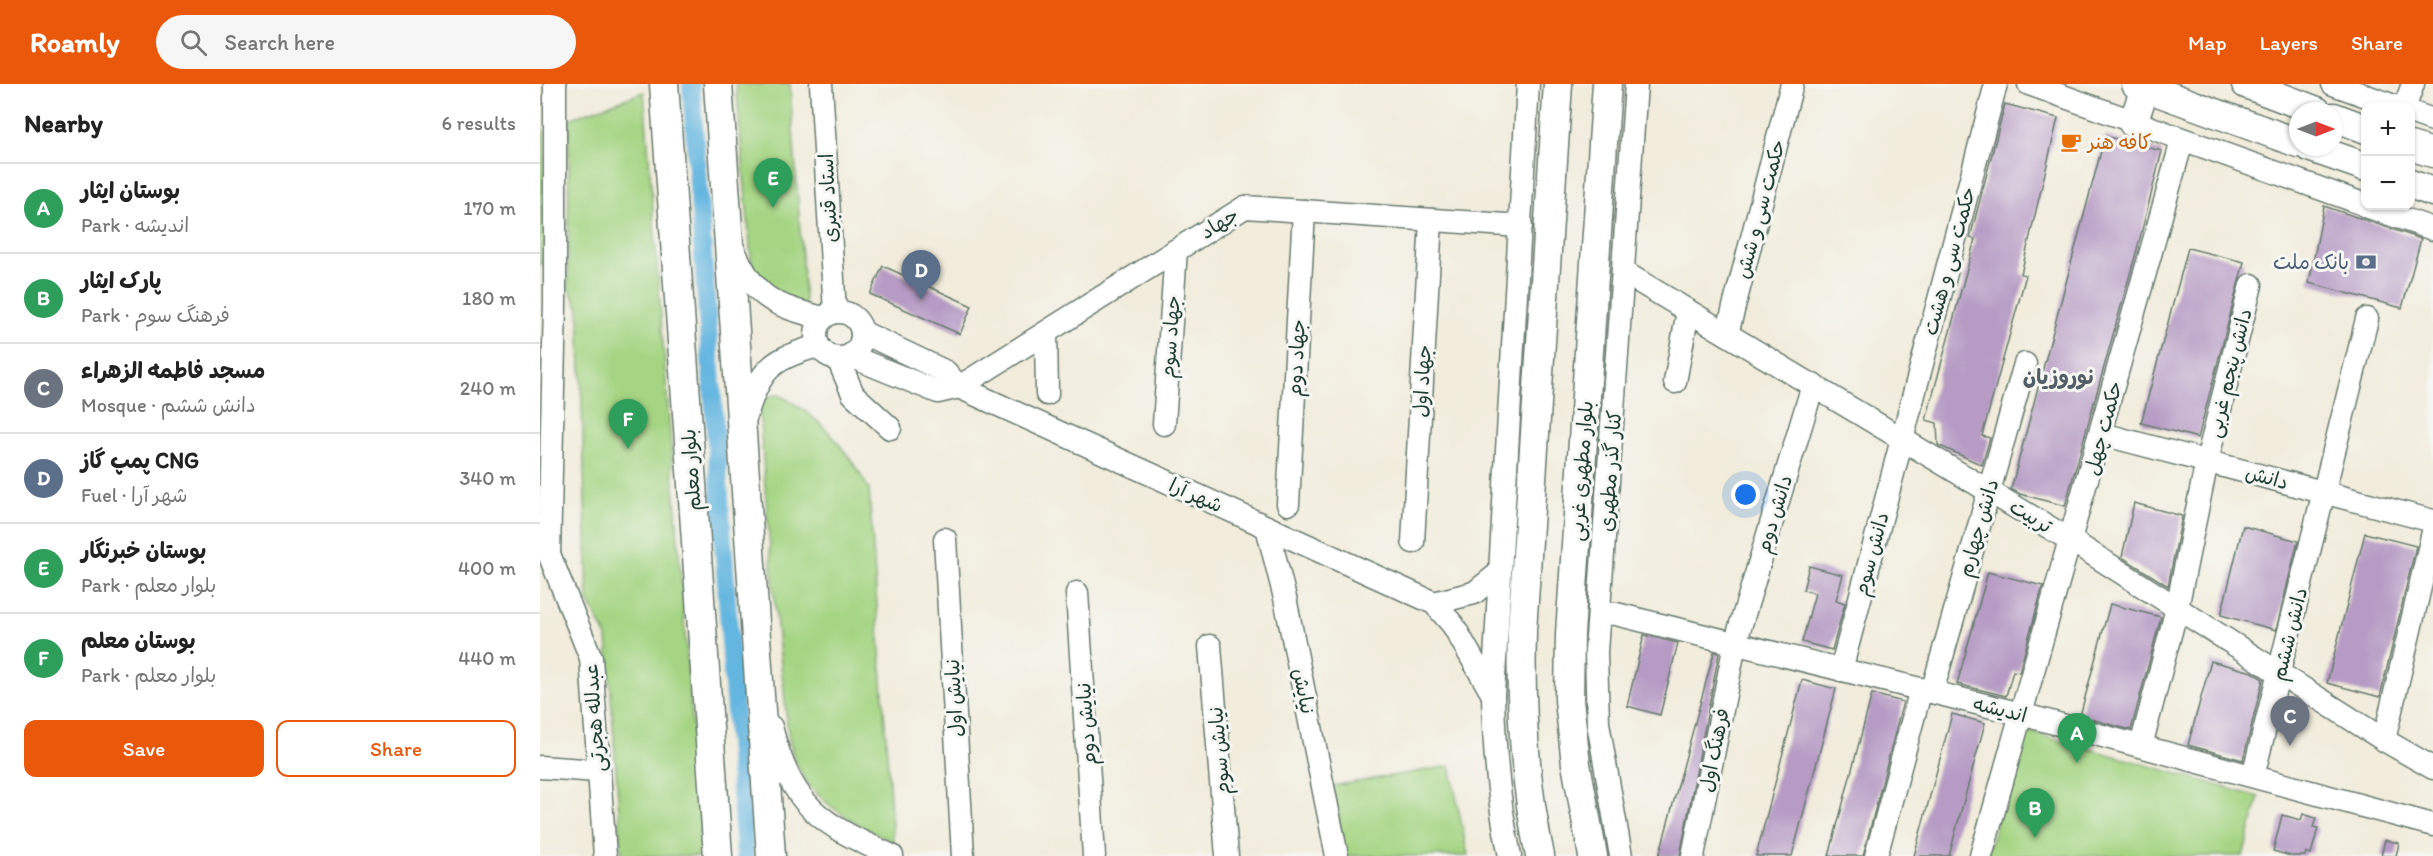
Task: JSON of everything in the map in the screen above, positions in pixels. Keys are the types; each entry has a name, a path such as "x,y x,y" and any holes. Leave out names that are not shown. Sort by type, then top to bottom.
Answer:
{"main road":[{"name":"بلوار معلم","path":"664,84 718,856"},
{"path":"718,84 771,856"},
{"path":"1540,856 1526,770 1520,702 1522,631 1558,84"},
{"name":"بلوار مطهری غربی","path":"1593,856 1576,764 1569,700 1570,634 1607,84"},
{"path":"2246,84 2293,102"},
{"path":"2133,123 2140,86 2289,140"},
{"path":"2343,120 2361,127"},
{"path":"2415,148 2433,153"},
{"path":"2335,156 2361,165"},
{"path":"2415,186 2433,192"}],"street":[{"name":"عبدلله هجرتی","path":"555,84 548,117 549,554 591,657 605,856"},
{"name":"استاد قنبری","path":"821,84 829,315"},
{"path":"1510,856 1499,805 1494,762 1493,695 1528,84"},
{"name":"کنار گذر مطهری","path":"1621,856 1598,723 1596,652 1625,273 1636,84"},
{"name":"حکمت سی و شش","path":"1727,334 1792,84"},
{"name":"حکمت سی و هشت","path":"1901,438 1996,84"},
{"path":"2029,84 2182,141 2361,203"},
{"path":"2333,84 2383,102"},
{"path":"2406,102 2413,84"},
{"path":"2415,114 2433,120"},
{"name":"حکمت چهل","path":"1982,856 2102,434 2182,141"},
{"name":"جهاد","path":"959,387 1245,207 1521,226"},
{"path":"2380,210 2433,229"},
{"name":"جهاد دوم","path":"1288,504 1304,211"},
{"name":"جهاد اول","path":"1413,542 1431,220"},
{"name":"شهر آرا","path":"729,238 744,273 755,288 769,300 829,315 849,315 855,319 862,332 946,372 959,387 1434,603"},
{"name":"جهاد سوم","path":"1164,424 1176,250"},
{"name":"تربیت","path":"1625,273 2072,541 2384,740 2433,768"},
{"name":"دانش پنجم غربی","path":"2141,746 2177,608 2207,461 2251,285"},
{"path":"1675,382 1688,311"},
{"path":"742,428 767,368 789,354 818,346 816,331 829,315"},
{"name":"دانش ششم","path":"2253,776 2367,319"},
{"path":"862,332 859,346 844,357 853,394 890,428"},
{"path":"1046,333 1047,394"},
{"name":"شهر آرا","path":"818,346 826,355 844,357 938,392 959,387"},
{"name":"دانش چهارم","path":"1876,856 1989,491 2025,364"},
{"name":"دانش دوم","path":"1735,644 1813,385"},
{"name":"دانش","path":"2102,434 2433,521"},
{"name":"دانش سوم","path":"1841,670 1901,438"},
{"name":"نيايش","path":"1267,527 1285,598 1337,856"},
{"path":"2384,740 2433,532"},
{"name":"نیایش اول","path":"945,539 963,856"},
{"path":"1493,695 1453,625 1434,603 1474,593 1499,573"},
{"name":"نیایش دوم","path":"1077,593 1094,856"},
{"name":"اندیشه","path":"1599,613 1616,614 2021,714 2433,825"},
{"name":"فرهنگ اول","path":"1693,856 1735,644"},
{"name":"نیایش سوم","path":"1210,646 1227,856"},
{"path":"760,689 778,755 801,801 840,833 892,856"},
{"path":"540,767 598,771"}],"green space":[{"path":"736,84 790,84 805,303 794,312 752,269"},
{"path":"644,92 702,856 622,856 607,637 588,601 579,308 568,287 569,119"},
{"path":"540,126 544,132 547,259 540,265"},
{"path":"779,395 820,423 852,461 869,489 893,842 840,813 818,794 800,771 792,750 787,727 776,613 759,405 769,396"},
{"path":"2023,730 2259,797 2243,856 1987,856"},
{"path":"1450,766 1468,856 1346,856 1332,786"}],"building":[{"path":"2005,104 2058,118 2021,274 2026,275 1982,436 1990,438 1982,465 1938,445 1937,423 1926,420 1975,239 1970,238"},
{"path":"2105,136 2162,151 2065,506 2020,494 2011,489"},
{"path":"2324,206 2421,239 2402,308 2309,283"},
{"path":"2188,248 2244,262 2198,438 2141,423"},
{"path":"883,266 972,306 960,334 870,294"},
{"path":"2134,503 2182,516 2168,586 2122,557"},
{"path":"2243,526 2298,541 2276,630 2221,615"},
{"path":"2365,533 2416,546 2380,697 2327,683"},
{"path":"1809,566 1843,575 1836,600 1845,603 1832,650 1802,642 1815,593 1803,590"},
{"path":"1988,572 2043,586 2019,672 2013,671 2006,696 1957,684"},
{"path":"2110,604 2161,617 2131,730 2080,716"},
{"path":"1644,635 1678,643 1660,715 1627,706"},
{"path":"1714,652 1719,653 1680,856 1659,856"},
{"path":"2211,661 2252,672 2263,679 2243,760 2188,745"},
{"path":"1802,680 1836,689 1792,856 1756,856"},
{"path":"1872,694 1903,702 1863,856 1829,856"},
{"path":"1952,714 1985,723 1949,856 1914,856"},
{"path":"2303,814 2316,818 2313,827 2318,828 2311,854 2306,852 2305,856 2291,856 2273,851 2282,815 2301,820"},
{"path":"2385,840 2399,843 2396,856 2381,856"}],"waterway":[{"path":"691,84 745,856"}],"place":[{"name":"کافه هنر","path":"2071,142"},
{"name":"بوستان خبرنگار","path":"773,208"},
{"name":"بانک ملت","path":"2366,262"},
{"name":"پمپ گاز CNG","path":"921,300"},
{"name":"بوستان معلم","path":"628,449"},
{"name":"مسجد فاطمه الزهراء","path":"2290,746"},
{"name":"بوستان ایثار","path":"2077,763"},
{"name":"پارک ایثار","path":"2035,838"}],"district":[{"name":"نوروزیان","path":"2059,377"}]}
